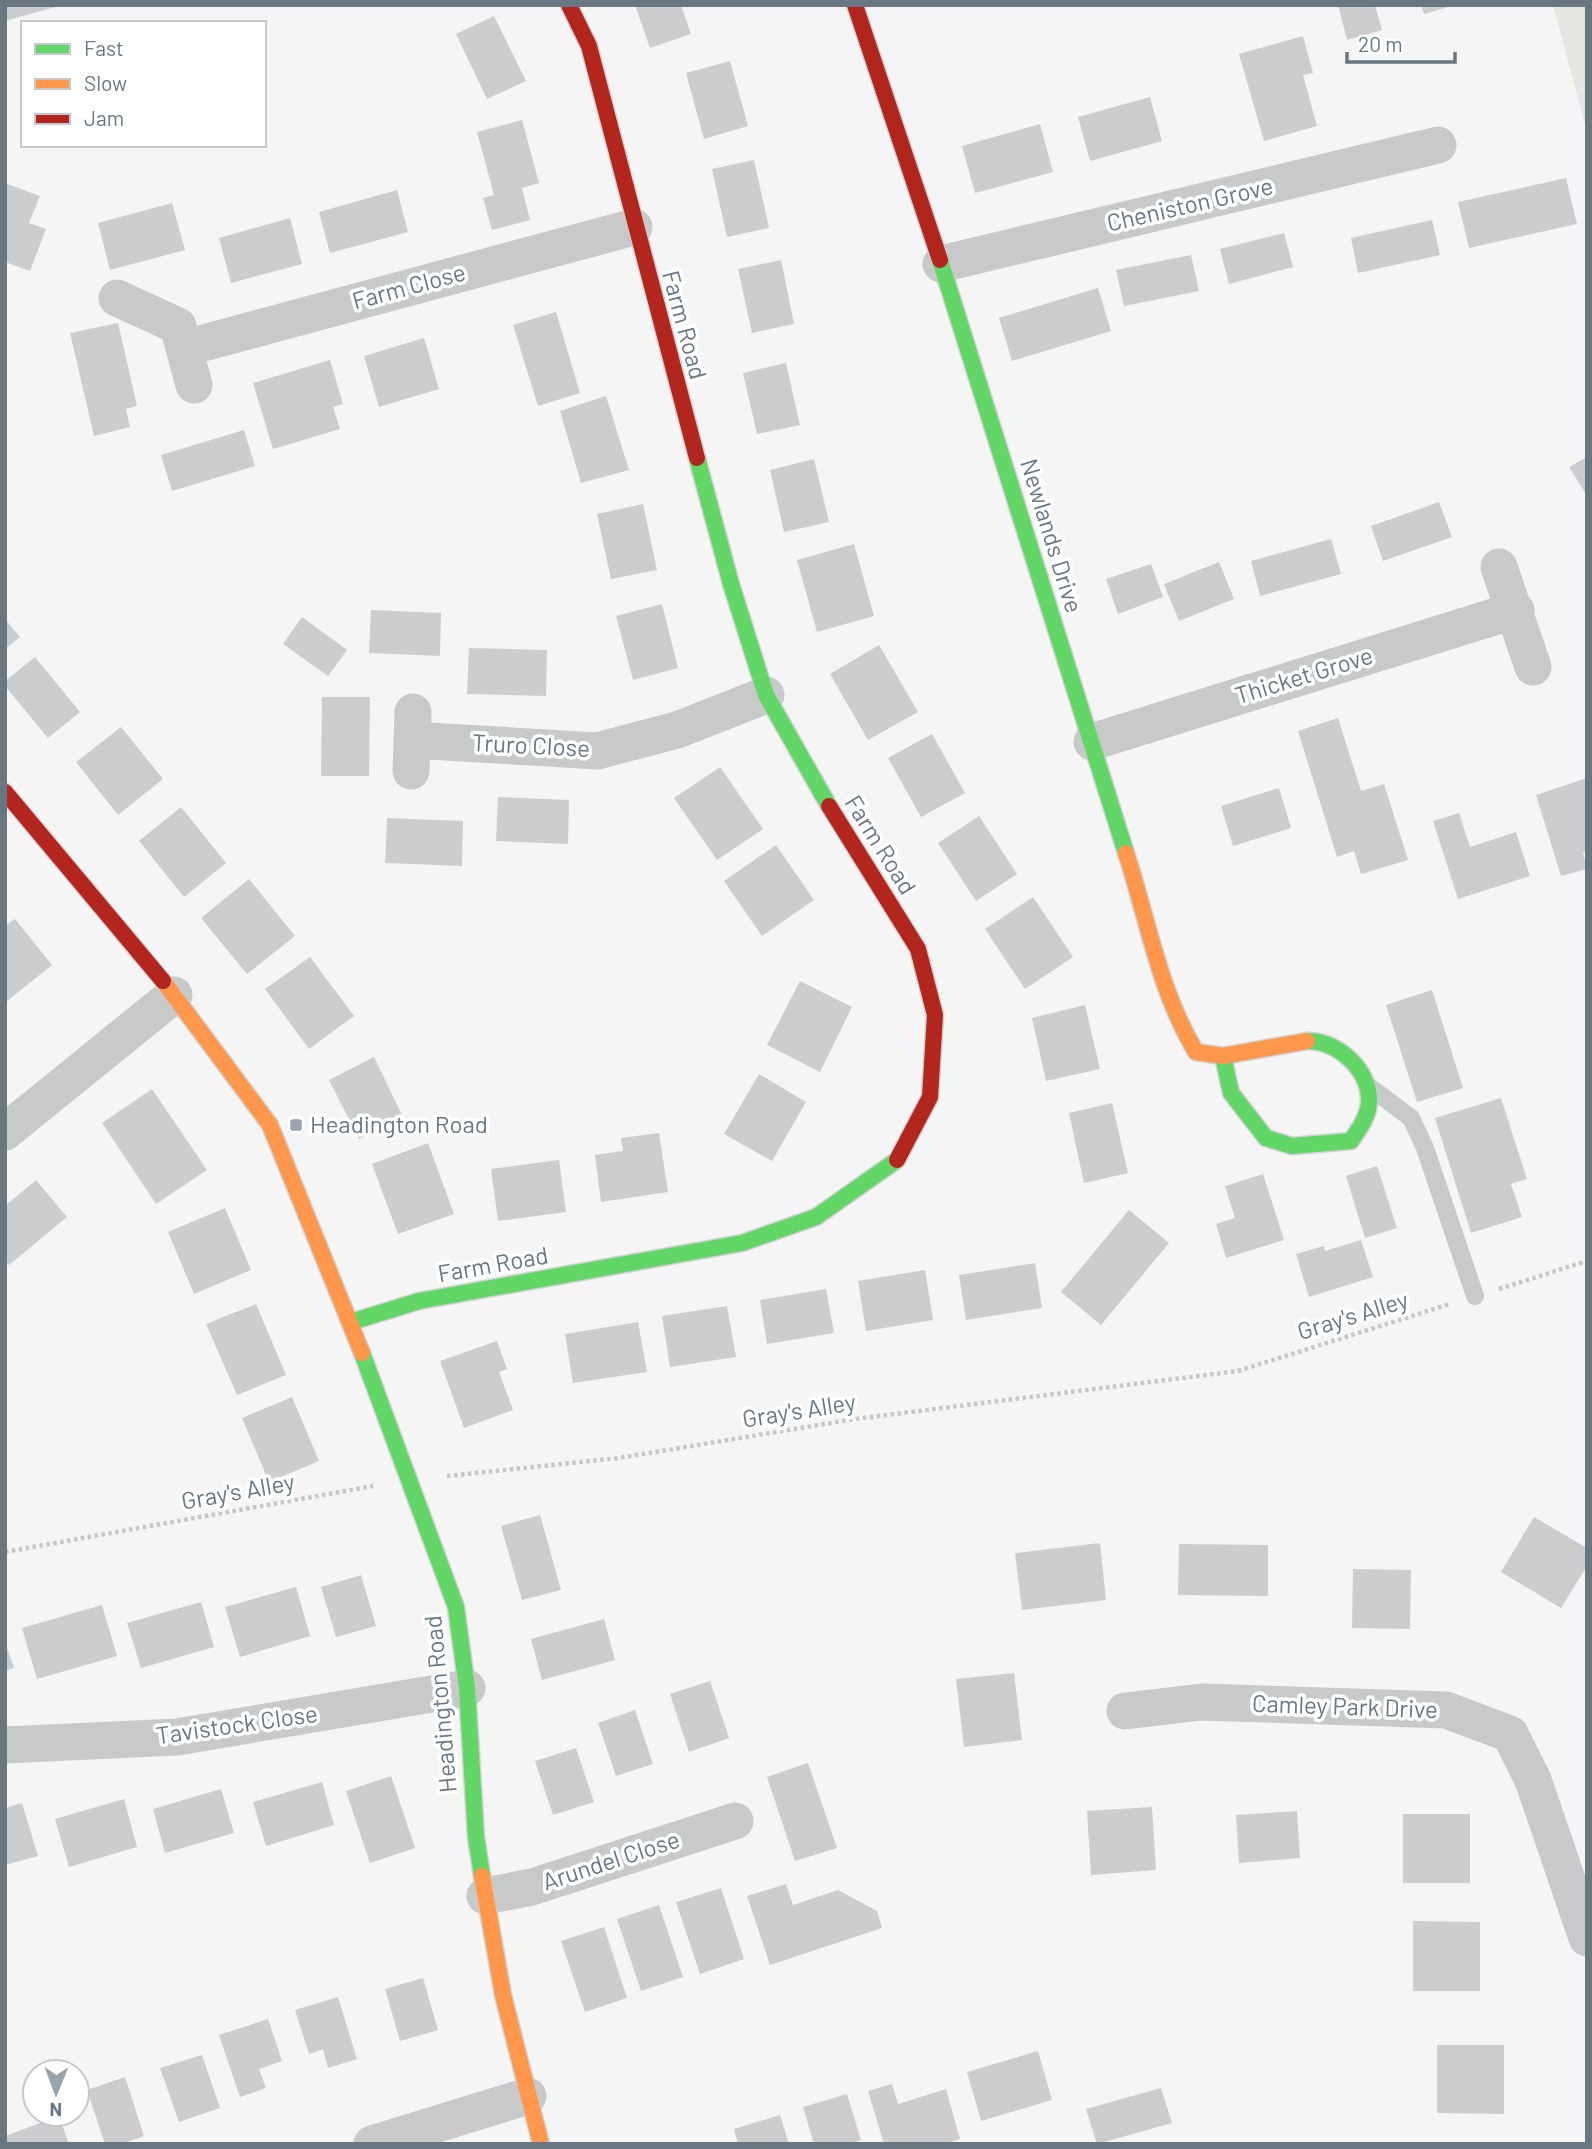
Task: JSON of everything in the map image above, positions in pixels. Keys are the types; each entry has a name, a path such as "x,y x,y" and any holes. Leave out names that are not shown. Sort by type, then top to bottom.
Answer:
{"street":[{"name":"Farm Road","path":"351,1322 419,1301 742,1244 816,1217 898,1159 930,1097 935,1015 918,949 839,825 766,695 731,584 634,227 589,46 569,5"},
{"name":"Newlands Drive","path":"855,5 895,118 1147,918 1165,996 1177,1023 1196,1052 1223,1056"},
{"name":"Cheniston Grove","path":"941,264 1438,145"},
{"name":"Farm Close","path":"185,348 634,227"},
{"path":"117,298 178,326 194,386"},
{"path":"1499,567 1516,610 1533,667"},
{"name":"Thicket Grove","path":"1092,743 1516,610"},
{"name":"Truro Close","path":"413,741 597,751 677,730 766,695"},
{"name":"Headington Road","path":"5,792 174,996 270,1125 351,1322 457,1606 467,1688 476,1837 485,1896 503,1996 541,2144"},
{"path":"5,1132 174,996"},
{"path":"1293,1040 1326,1042 1354,1062 1368,1086 1369,1113 1351,1141 1292,1146 1266,1138 1231,1093 1223,1056 1293,1040"},
{"name":"Tavistock Close","path":"5,1745 177,1737 467,1688"},
{"name":"Camley Park Drive","path":"1125,1710 1202,1702 1446,1710 1510,1734 1533,1780 1587,1938"},
{"name":"Arundel Close","path":"485,1896 531,1887 734,1818"},
{"path":"372,2144 527,2096"}],"lane":[{"path":"1368,1086 1411,1118 1425,1148 1475,1296"}],"path":[{"name":"Gray's Alley","path":"5,1552 408,1480 619,1458 855,1419 1238,1371 1587,1261"}],"shaded area":[{"path":"1553,5 1587,5 1587,132"}],"building":[{"path":"5,5 59,5 59,6 5,21"},
{"path":"635,5 681,5 691,34 650,48"},
{"path":"1338,5 1375,5 1382,30 1347,40"},
{"path":"1421,5 1452,5 1452,6 1424,14"},
{"path":"494,16 526,81 487,99 456,34"},
{"path":"1303,36 1313,73 1303,75 1317,126 1264,141 1239,54"},
{"path":"730,61 748,126 704,139 686,73"},
{"path":"1150,97 1162,141 1090,161 1078,117"},
{"path":"522,120 539,183 522,188 530,220 492,230 483,198 494,195 477,132"},
{"path":"1040,124 1053,172 975,193 962,146"},
{"path":"754,160 769,228 727,237 712,169"},
{"path":"1566,178 1577,224 1469,248 1458,202"},
{"path":"5,183 40,196 29,223 46,229 30,271 5,262"},
{"path":"397,190 408,232 330,253 319,212"},
{"path":"172,203 185,250 110,270 98,223"},
{"path":"290,218 302,264 231,283 219,238"},
{"path":"1432,220 1440,255 1358,273 1351,238"},
{"path":"1284,233 1293,267 1229,284 1220,249"},
{"path":"1191,255 1199,291 1124,306 1116,270"},
{"path":"781,260 794,324 752,333 738,269"},
{"path":"1098,288 1111,331 1012,361 999,318"},
{"path":"556,312 580,393 538,406 513,325"},
{"path":"118,323 137,406 126,409 130,427 94,436 70,333"},
{"path":"424,338 439,389 379,407 364,356"},
{"path":"330,360 343,404 333,407 340,429 273,449 253,383"},
{"path":"786,363 800,425 757,434 743,373"},
{"path":"606,396 629,470 581,483 560,411"},
{"path":"244,430 255,466 172,491 161,455"},
{"path":"1587,457 1587,496 1569,467"},
{"path":"814,459 829,522 784,532 770,470"},
{"path":"1439,502 1452,537 1383,561 1371,526"},
{"path":"643,504 657,570 611,579 597,514"},
{"path":"1331,539 1341,574 1260,596 1251,561"},
{"path":"854,544 874,616 817,632 797,560"},
{"path":"1219,562 1234,599 1179,621 1164,584"},
{"path":"1151,564 1163,597 1118,614 1106,579"},
{"path":"662,604 678,668 633,680 616,616"},
{"path":"371,610 441,613 440,656 369,653"},
{"path":"302,617 347,650 328,676 283,644"},
{"path":"5,619 20,637 5,649"},
{"path":"879,645 918,712 868,740 830,674"},
{"path":"469,648 547,650 546,696 467,694"},
{"path":"35,657 80,712 48,738 5,686 5,681"},
{"path":"322,697 370,697 369,776 321,776"},
{"path":"1338,718 1361,791 1384,784 1408,860 1361,874 1354,851 1337,857 1298,731"},
{"path":"121,727 163,779 118,815 76,762"},
{"path":"932,734 965,793 921,817 888,758"},
{"path":"720,767 763,829 717,860 674,798"},
{"path":"1587,778 1587,851 1583,852 1587,869 1561,876 1536,795"},
{"path":"1279,788 1291,828 1233,846 1221,806"},
{"path":"498,797 569,800 568,844 496,841"},
{"path":"181,807 226,863 184,897 139,841"},
{"path":"1459,813 1470,847 1516,832 1530,876 1458,899 1433,821"},
{"path":"979,816 1017,874 976,901 938,843"},
{"path":"387,818 463,821 462,866 385,863"},
{"path":"776,845 814,900 762,936 724,881"},
{"path":"249,879 295,936 247,974 201,918"},
{"path":"1033,897 1073,957 1025,989 985,929"},
{"path":"15,919 52,965 6,1002 5,926"},
{"path":"310,957 354,1016 309,1049 265,989"},
{"path":"800,981 852,1007 820,1072 767,1045"},
{"path":"1432,990 1463,1088 1417,1102 1386,1005"},
{"path":"1085,1005 1100,1069 1046,1081 1032,1018"},
{"path":"374,1057 403,1117 359,1139 329,1080"},
{"path":"759,1074 806,1102 772,1161 724,1134"},
{"path":"152,1089 207,1170 156,1204 102,1123"},
{"path":"1501,1098 1527,1179 1511,1184 1522,1217 1471,1233 1435,1118"},
{"path":"1112,1103 1128,1173 1084,1183 1069,1113"},
{"path":"659,1133 668,1192 601,1202 595,1155 623,1151 621,1138"},
{"path":"428,1143 454,1214 398,1234 372,1164"},
{"path":"559,1160 566,1212 498,1221 491,1169"},
{"path":"1377,1166 1397,1228 1365,1238 1346,1176"},
{"path":"1263,1174 1284,1240 1226,1258 1216,1224 1235,1218 1225,1186"},
{"path":"36,1180 67,1217 9,1265 5,1261 5,1206"},
{"path":"225,1208 251,1270 194,1294 168,1232"},
{"path":"1129,1210 1169,1243 1101,1325 1061,1292"},
{"path":"1361,1240 1373,1277 1309,1297 1296,1254 1324,1246 1325,1251"},
{"path":"1035,1263 1042,1308 966,1320 959,1275"},
{"path":"925,1270 933,1320 866,1331 858,1281"},
{"path":"826,1289 834,1333 767,1344 760,1300"},
{"path":"256,1304 286,1375 237,1395 206,1324"},
{"path":"727,1306 736,1357 670,1367 662,1316"},
{"path":"638,1322 647,1372 573,1383 565,1334"},
{"path":"497,1341 507,1369 499,1372 513,1410 464,1428 440,1361"},
{"path":"292,1397 319,1461 269,1482 242,1418"},
{"path":"540,1515 561,1590 522,1600 501,1526"},
{"path":"1534,1517 1587,1548 1587,1566 1561,1608 1501,1572"},
{"path":"1100,1543 1106,1600 1022,1610 1015,1553"},
{"path":"1179,1544 1268,1545 1268,1596 1178,1595"},
{"path":"1353,1569 1411,1570 1410,1629 1352,1628"},
{"path":"361,1575 376,1626 336,1637 321,1587"},
{"path":"296,1587 310,1636 240,1657 225,1607"},
{"path":"201,1602 214,1647 141,1668 127,1623"},
{"path":"102,1605 117,1656 37,1679 22,1628"},
{"path":"604,1619 615,1660 542,1680 531,1639"},
{"path":"5,1642 14,1668 5,1671"},
{"path":"1014,1673 1022,1740 964,1747 956,1679"},
{"path":"710,1681 729,1738 689,1752 670,1694"},
{"path":"635,1710 653,1764 616,1776 598,1723"},
{"path":"576,1748 594,1802 553,1815 535,1761"},
{"path":"808,1763 837,1848 795,1861 767,1777"},
{"path":"391,1776 415,1848 370,1863 346,1791"},
{"path":"322,1782 334,1825 266,1846 253,1802"},
{"path":"221,1789 234,1833 165,1853 153,1809"},
{"path":"124,1799 137,1847 69,1867 55,1819"},
{"path":"22,1803 38,1856 5,1865 5,1808"},
{"path":"1152,1807 1156,1870 1091,1875 1087,1811"},
{"path":"1297,1811 1300,1858 1239,1863 1236,1815"},
{"path":"1403,1814 1470,1814 1470,1883 1403,1883"},
{"path":"786,1884 793,1905 838,1890 877,1911 882,1928 770,1965 747,1896"},
{"path":"721,1888 744,1959 700,1974 676,1902"},
{"path":"659,1905 683,1977 641,1991 617,1919"},
{"path":"1413,1921 1480,1922 1480,1991 1413,1991"},
{"path":"604,1927 627,1998 585,2012 561,1941"},
{"path":"423,1978 438,2030 400,2041 385,1989"},
{"path":"338,1997 357,2059 328,2068 323,2049 309,2054 295,2010"},
{"path":"268,2019 282,2061 259,2069 266,2088 240,2097 219,2035"},
{"path":"1437,2045 1504,2045 1504,2114 1437,2113"},
{"path":"1038,2051 1052,2100 981,2121 967,2072"},
{"path":"202,2055 220,2108 179,2122 160,2068"},
{"path":"125,2077 144,2136 122,2144 105,2144 91,2102 91,2089"},
{"path":"892,2084 898,2104 946,2089 960,2139 945,2144 884,2144 868,2091"},
{"path":"1161,2088 1172,2123 1097,2144 1086,2109"},
{"path":"847,2094 861,2140 849,2144 814,2144 803,2107"},
{"path":"780,2115 789,2144 738,2144 734,2129"},
{"path":"27,2128 63,2128 69,2144 5,2144 5,2136"}],"traffic: fast":[{"path":"940,260 1126,853"},
{"path":"697,458 731,584 766,695 829,806"},
{"path":"1223,1056 1231,1093 1266,1138 1292,1146 1351,1141 1369,1107 1364,1078 1358,1068 1340,1051 1318,1042 1307,1041"},
{"path":"351,1322 419,1301 742,1243 816,1217 897,1160"},
{"path":"362,1353 456,1607 467,1688 476,1837 482,1876"}],"traffic: slow":[{"path":"1126,853 1163,980 1183,1029 1196,1052 1223,1056 1307,1041"},
{"path":"163,981 270,1125 362,1353"},
{"path":"482,1876 503,1995 541,2144"}],"traffic: jam":[{"path":"569,5 589,46 697,458"},
{"path":"855,5 940,260"},
{"path":"5,792 163,981"},
{"path":"829,806 918,949 935,1015 930,1097 897,1160"}],"place":[{"name":"Headington Road","path":"296,1125"}]}
